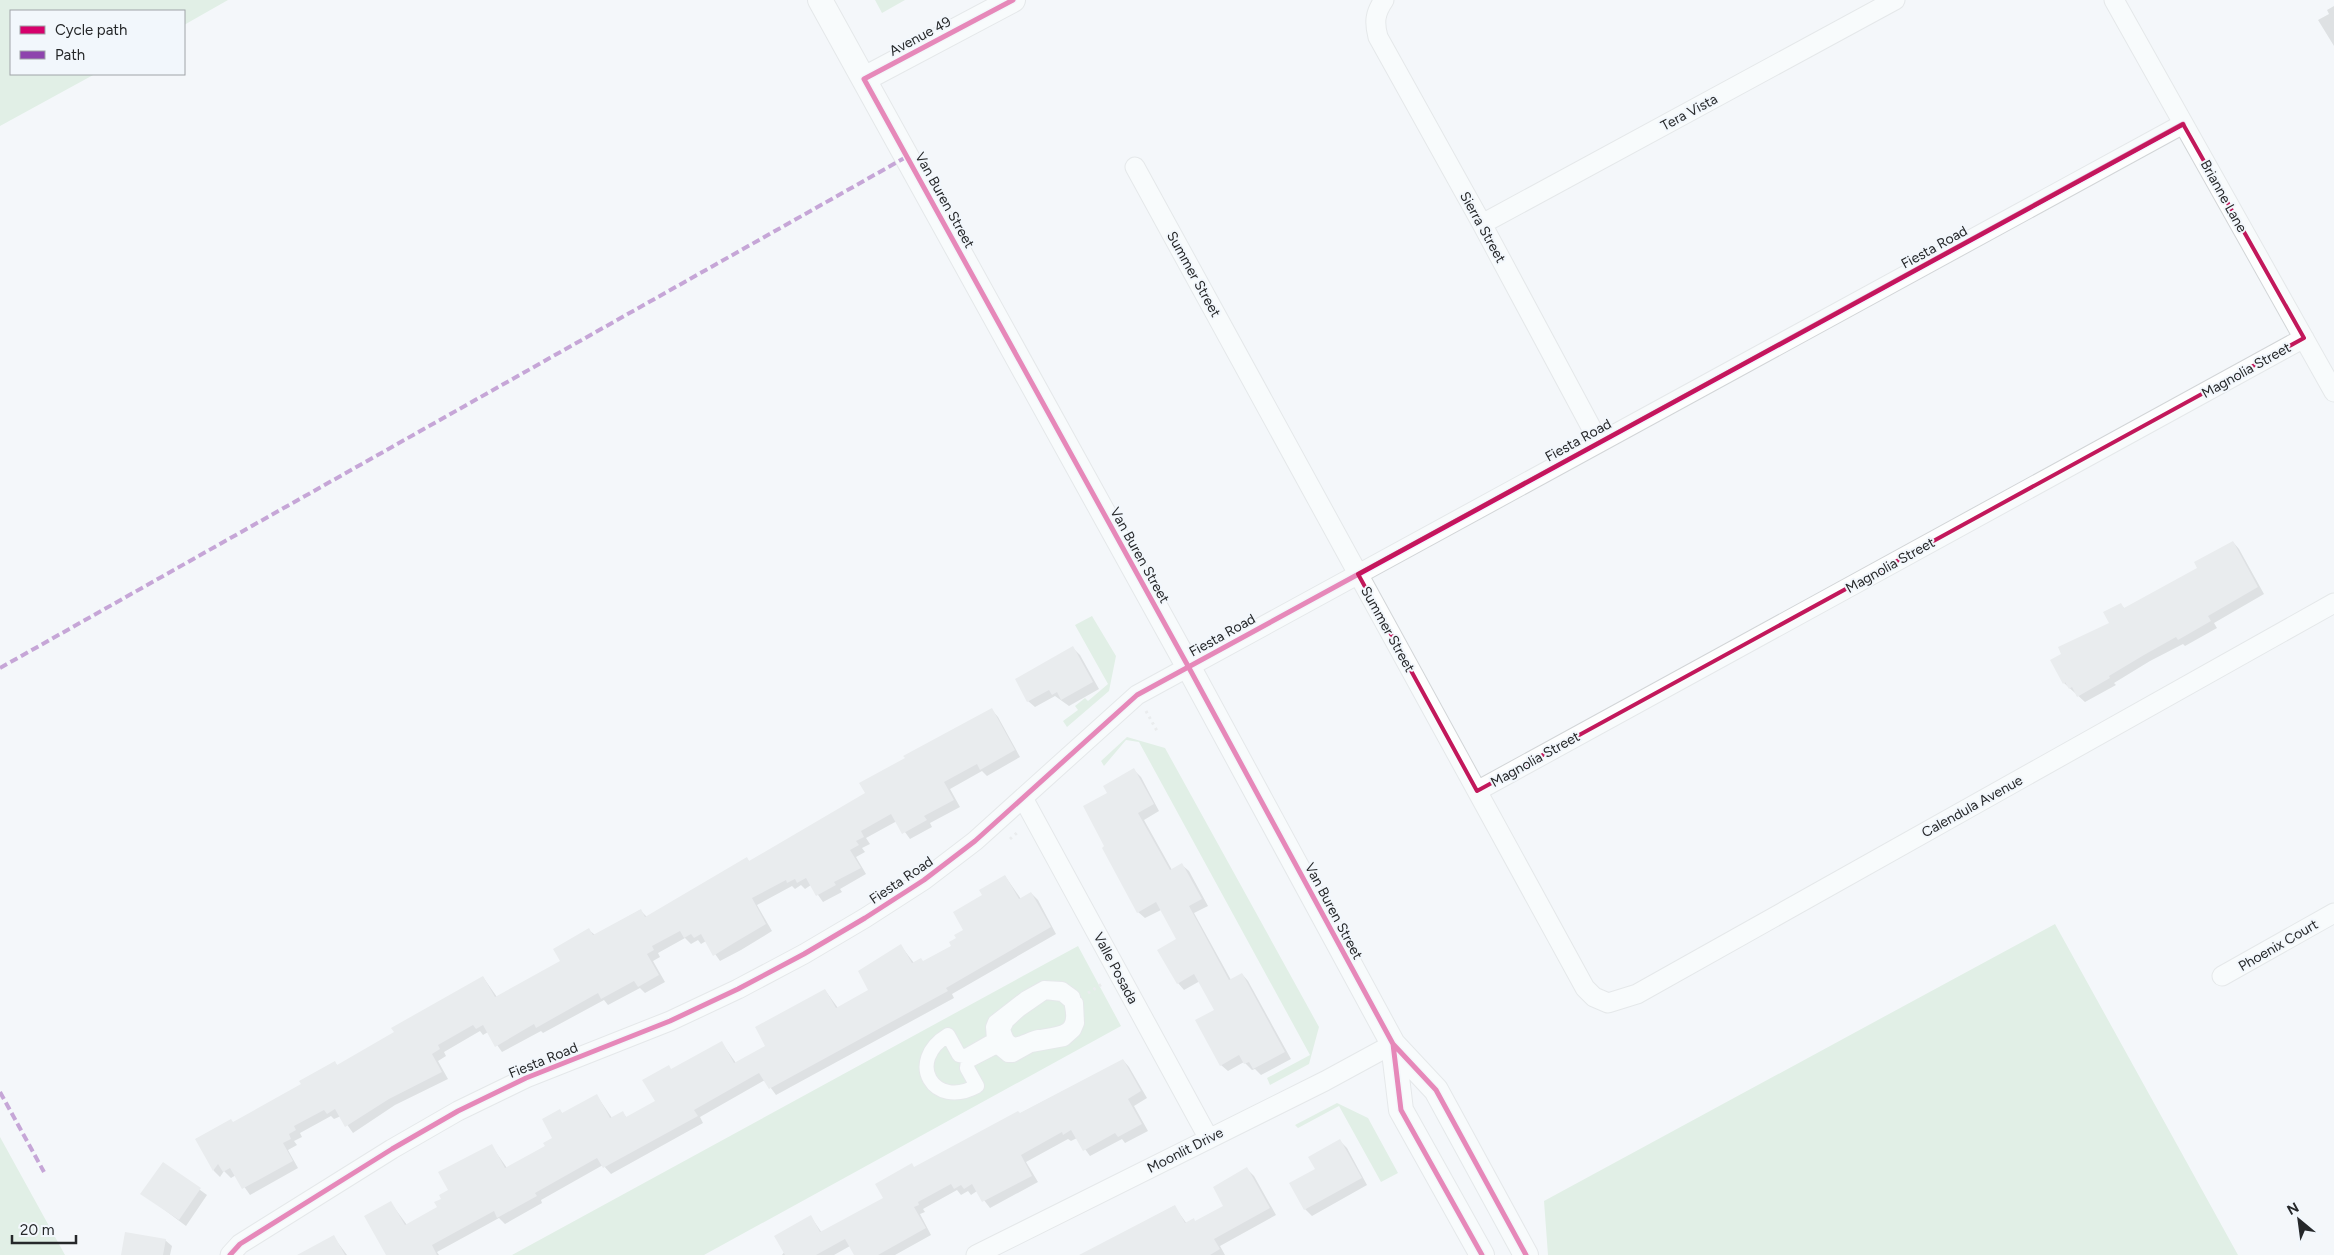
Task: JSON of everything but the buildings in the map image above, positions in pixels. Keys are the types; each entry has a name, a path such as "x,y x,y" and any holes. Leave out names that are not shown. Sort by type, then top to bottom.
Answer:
{"street":[{"name":"Van Buren Street","path":"820,0 1188,666 1393,1044 1436,1090 1526,1255"},
{"name":"Avenue 49","path":"864,79 1014,0"},
{"name":"Tera Vista","path":"1482,224 1895,0"},
{"name":"Brianne Lane","path":"2114,0 2334,392"},
{"name":"Sierra Street","path":"1380,5 1375,24 1378,37 1482,224 1599,442"},
{"name":"Fiesta Road","path":"230,1255 240,1244 392,1148 458,1111 526,1078 670,1021 738,989 804,954 924,880 975,841 1137,695 2183,124"},
{"name":"Summer Street","path":"1135,167 1585,988 1594,997 1608,1003"},
{"name":"Magnolia Street","path":"1477,791 2304,338"},
{"name":"Calendula Avenue","path":"1608,1003 1637,994 2334,604"},
{"name":"Valle Posada","path":"1023,798 1208,1139"},
{"name":"Phoenix Court","path":"2222,976 2334,913"},
{"path":"1053,988 1062,989 1073,997 1068,1000 1062,994 1045,992 1007,1021 1003,1029 1005,1038 1012,1044 1020,1045 1027,1042 1038,1037 1057,1036 1063,1033 1069,1028 1072,1020 1072,1006 1076,1003 1077,1023 1074,1030 1064,1039 1031,1045 1013,1055 1008,1055 997,1046 968,1061 967,1068 977,1086 965,1092 953,1094 938,1089 928,1078 926,1065 929,1052 937,1042 948,1035 959,1055 966,1056 994,1040 993,1027 995,1022 1037,992 1053,988"},
{"name":"Van Buren Street","path":"1393,1044 1401,1110 1482,1255"},
{"name":"Moonlit Drive","path":"976,1255 1393,1044"}],"highlighted area":[{"path":"2183,124 2304,338 1477,791 1358,574"}],"green space":[{"path":"0,0 228,0 185,24 185,10 10,10 10,75 93,75 0,126"},
{"path":"875,0 905,0 882,13"},
{"path":"1092,616 1116,656 1109,691 1067,727 1063,721 1078,710 1075,706 1085,698 1088,701 1108,684 1075,625"},
{"path":"1127,737 1165,748 1319,1027 1309,1064 1270,1085 1267,1078 1310,1055 1139,742 1126,740 1104,766 1101,761"},
{"path":"2055,924 2238,1255 1548,1255 1544,1201"},
{"path":"1078,946 1121,1026 704,1255 512,1255"},
{"path":"1337,1103 1368,1118 1398,1173 1381,1182 1339,1106 1298,1128 1295,1125"},
{"path":"0,1137 65,1255 0,1255"}],"marked path":[{"path":"0,668 908,156"},
{"path":"0,1092 44,1172"}],"cycle path":[{"path":"1013,0 864,79 1188,666 1393,1044 1436,1090 1526,1255"},
{"path":"230,1255 240,1244 392,1149 458,1111 526,1078 670,1021 738,989 804,954 865,918 924,880 975,841 1137,695 2183,124"},
{"path":"1393,1044 1401,1110 1482,1255"}]}
